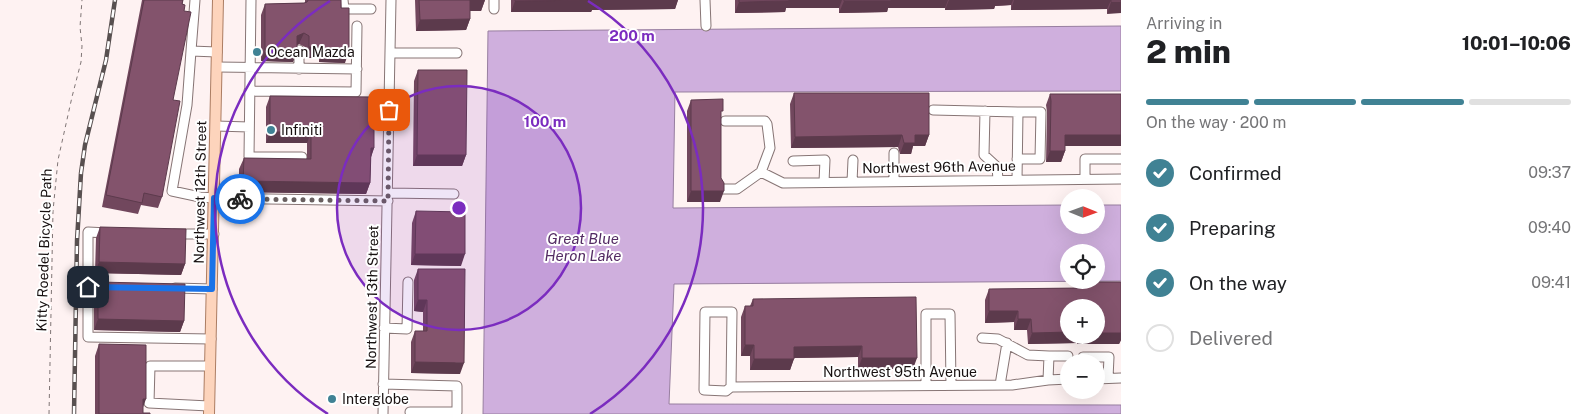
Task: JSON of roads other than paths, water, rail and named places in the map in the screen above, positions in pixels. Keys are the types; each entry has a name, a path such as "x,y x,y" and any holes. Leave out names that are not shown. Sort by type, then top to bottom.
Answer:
{"main road":[{"name":"Northwest 12th Street","path":"209,410 218,0"}],"street":[{"path":"195,0 188,105 172,191 214,198 388,197 454,194"},
{"path":"343,0 344,9 371,9"},
{"name":"Northwest 13th Street","path":"383,414 391,0"},
{"path":"706,0 706,26"},
{"path":"253,6 249,91 249,156 302,157"},
{"path":"249,91 356,92 358,26"},
{"path":"299,50 299,69"},
{"path":"191,51 217,52"},
{"path":"390,53 457,53"},
{"path":"217,67 356,69"},
{"path":"933,110 1040,112 1040,159 1018,159"},
{"path":"985,111 984,155 997,166 998,180"},
{"path":"1017,180 1018,112"},
{"path":"723,189 737,189 761,172 770,148 765,121 725,121"},
{"path":"216,126 249,127"},
{"path":"894,153 894,182"},
{"path":"1086,179 1085,159 1121,159"},
{"path":"793,160 825,160 824,182"},
{"path":"852,182 853,160"},
{"name":"Northwest 96th Avenue","path":"761,172 783,183 1121,179"},
{"path":"116,233 88,232 88,337 210,339"},
{"path":"162,234 214,234"},
{"path":"384,328 407,329 408,282"},
{"path":"88,287 98,287"},
{"path":"168,288 212,289"},
{"name":"Northwest 95th Avenue","path":"730,387 732,312 704,312 704,390 726,391 730,387 1000,385 1060,379"},
{"path":"926,385 926,314 950,314 952,385"},
{"path":"982,338 998,338 1028,355 1060,356"},
{"path":"1000,385 1007,344"},
{"path":"1048,380 1049,356"},
{"path":"1105,357 1109,357 1108,378 1121,378"},
{"path":"209,410 149,404 150,366 210,366"},
{"path":"383,384 457,386 457,412 410,412"}],"water":[{"name":"Great Blue Heron Lake","path":"1121,26 1121,91 675,92 673,208 1060,205 1060,234 1105,234 1105,205 1121,205 1121,281 1105,281 1105,244 1060,244 1060,281 674,284 669,404 1121,405 1121,414 483,414 488,31"}],"railway":[{"path":"74,414 77,241 81,173 85,145 106,60 115,0"}],"place":[{"name":"Ocean Mazda","path":"257,52"},
{"name":"Infiniti","path":"271,130"},
{"name":"Interglobe","path":"332,399"}]}
